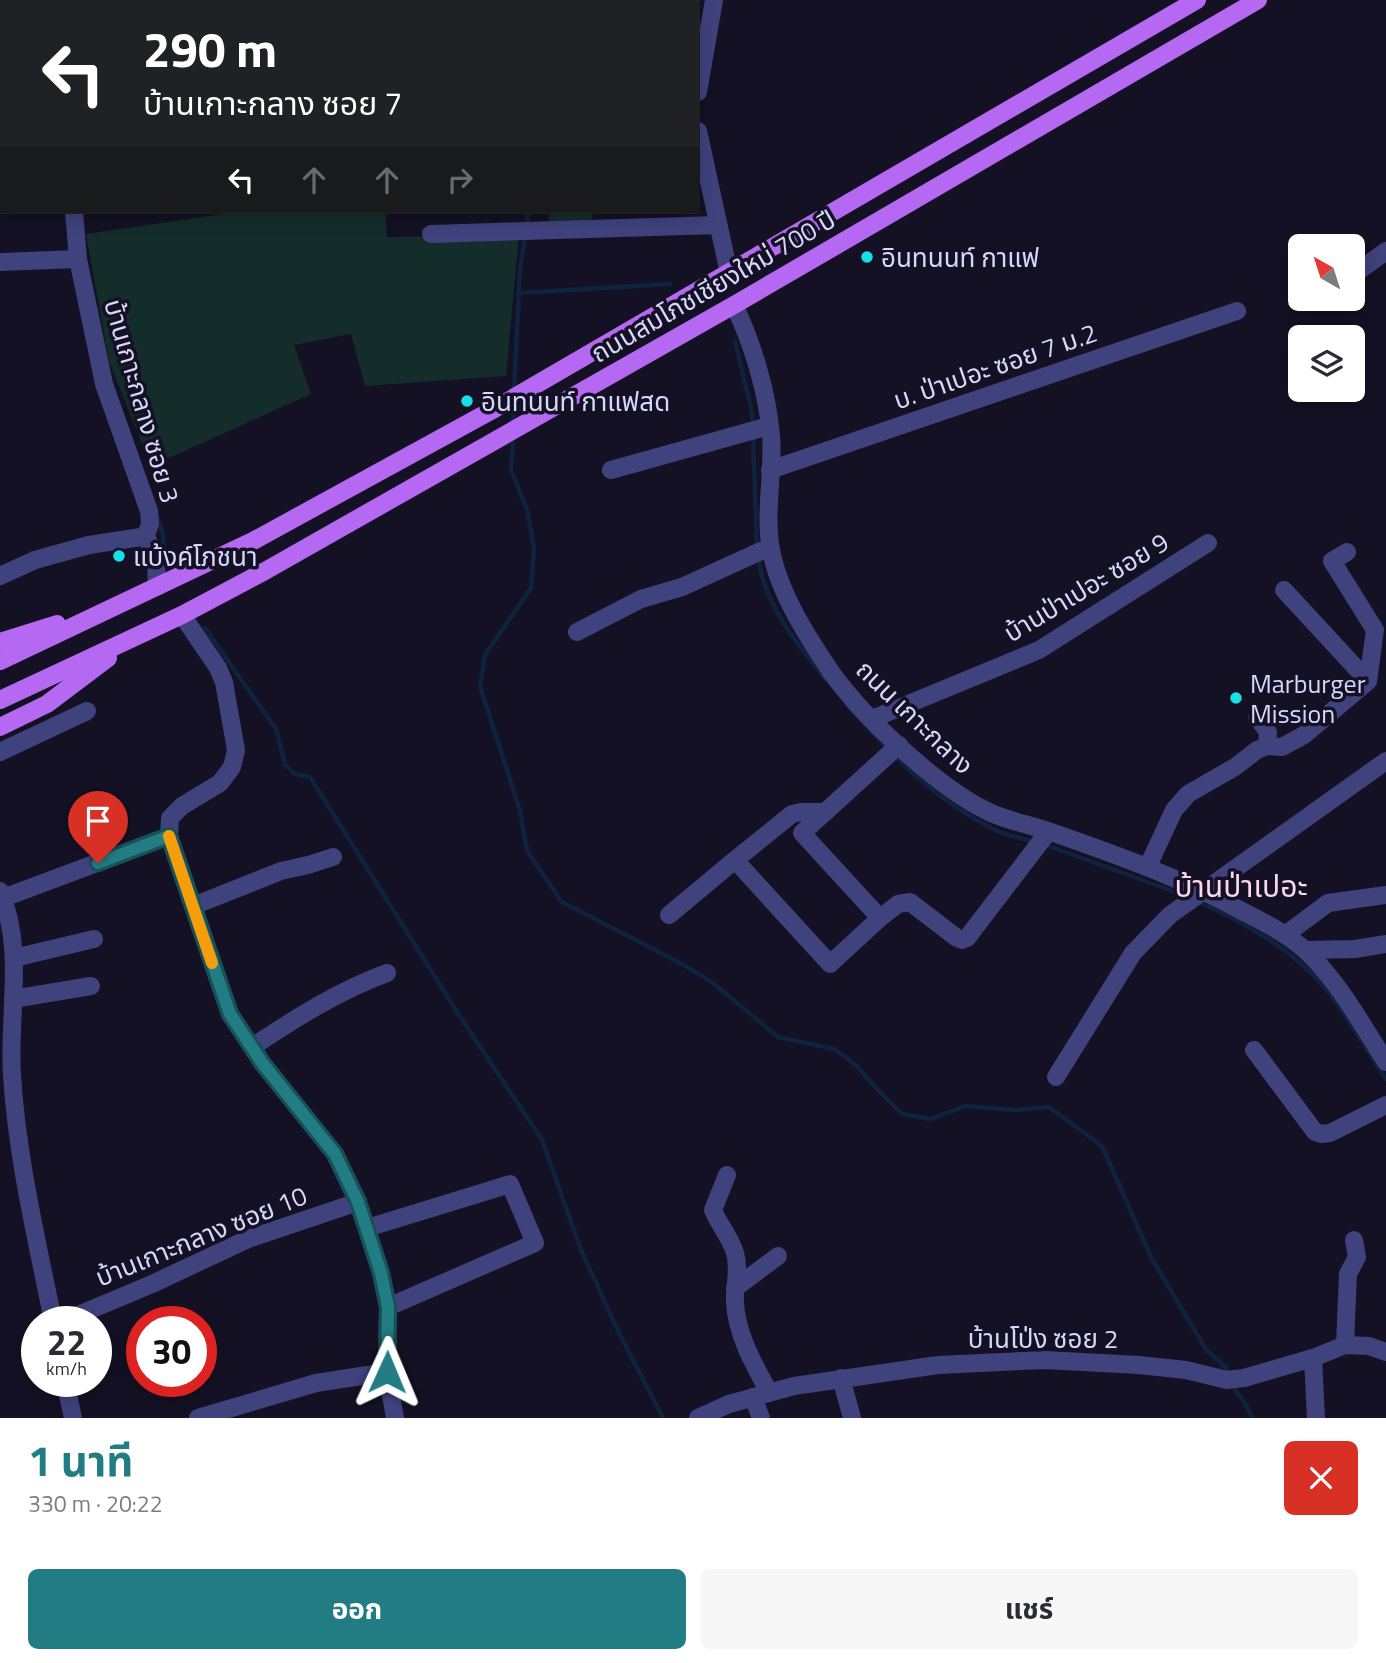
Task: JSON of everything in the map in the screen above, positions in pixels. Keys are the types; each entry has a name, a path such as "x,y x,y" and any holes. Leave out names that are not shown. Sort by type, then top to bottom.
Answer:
{"main road":[{"name":"ถนนสมโภชเชียงใหม่ 700 ปี","path":"0,661 253,541 496,408 1196,0"},
{"name":"ถนนสมโภชเชียงใหม่ 700 ปี","path":"0,700 183,615 265,572 734,305 1258,0"},
{"path":"0,642 121,604"},
{"path":"0,727 47,704 139,635"}],"street":[{"path":"700,80 714,0"},
{"path":"700,140 729,273"},
{"name":"บ้านเกาะกลาง ซอย 3","path":"0,576 35,560 89,545 146,536 150,524 149,511 104,384 78,259 74,214"},
{"path":"431,234 718,225"},
{"path":"1365,266 1386,251"},
{"path":"0,262 78,259"},
{"name":"ถนน เกาะกลาง","path":"734,305 747,331 769,426 770,470 762,552 832,673 872,719 894,750 958,796 1043,840 1148,866 1194,896 1285,935 1306,950 1325,971 1386,1062"},
{"name":"บ. ป่าเปอะ ซอย 7 ม.2","path":"770,470 1237,311"},
{"path":"611,470 769,426"},
{"path":"146,536 156,565 157,587"},
{"name":"บ้านป่าเปอะ ซอย 9","path":"872,719 1039,650 1208,542"},
{"path":"577,632 641,599 682,587 762,552"},
{"path":"1148,866 1174,810 1188,794 1235,767 1257,750 1267,746 1282,747 1304,735 1368,681 1375,630 1332,561 1346,552"},
{"path":"1284,590 1368,681"},
{"path":"183,615 218,668 224,682 236,750 232,766 220,783 182,806 170,818 169,836 230,1014 252,1047 335,1154 358,1202 381,1273 388,1307 387,1372 395,1418"},
{"path":"0,752 87,711"},
{"path":"1257,718 1268,732 1267,746"},
{"path":"880,918 802,833 894,750"},
{"path":"1056,1077 1133,953 1170,915 1386,761"},
{"path":"669,915 792,814 801,811 825,812"},
{"path":"50,1306 19,1144 6,1024 13,999 14,958 6,930 2,895 169,836"},
{"path":"735,860 830,964 898,904 910,902 962,940 973,931 1043,840"},
{"path":"193,906 281,871 308,866 333,857"},
{"path":"1285,935 1328,903 1386,894"},
{"path":"14,958 94,939"},
{"path":"1306,950 1355,949 1386,944"},
{"path":"252,1047 323,1001 356,984 387,973"},
{"path":"13,999 91,986"},
{"path":"1254,1050 1315,1132 1321,1135 1386,1105"},
{"path":"727,1175 713,1210 735,1252 738,1264 735,1288 736,1318 761,1394 761,1418"},
{"path":"367,1228 510,1184 535,1243 388,1307"},
{"name":"บ้านเกาะกลาง ซอย 10","path":"100,1306 248,1239 358,1202"},
{"path":"1345,1345 1348,1274 1357,1257 1354,1240"},
{"path":"735,1288 778,1256"},
{"name":"บ้านโป่ง ซอย 2","path":"698,1418 761,1394 841,1378 938,1365 1045,1360 1139,1365 1235,1379 1312,1358 1345,1345 1369,1346 1386,1352"},
{"path":"1312,1358 1316,1418"},
{"path":"198,1418 316,1383 387,1372"},
{"path":"841,1378 852,1418"},
{"path":"68,1397 73,1418"}],"green space":[{"path":"223,214 385,214 387,237 519,235 506,376 365,386 351,334 294,345 311,394 151,466 109,361 86,234"},
{"path":"550,214 592,214 593,222 548,222"}],"waterway":[{"path":"527,228 528,214"},
{"path":"514,392 520,269 525,236"},
{"path":"519,293 670,284"},
{"path":"735,341 753,426"},
{"path":"513,423 514,404"},
{"path":"513,435 511,470 527,510 534,547 531,588 485,655 480,686 520,811 527,851 562,902 684,965 713,983 778,1037 834,1049 858,1067 902,1114 931,1119 965,1106 1015,1110 1049,1107 1102,1146 1151,1257 1205,1348 1227,1369 1229,1375"},
{"path":"753,435 757,548"},
{"path":"157,516 163,534 164,557"},
{"path":"758,557 767,591 783,622 826,679"},
{"path":"205,628 276,729 285,764 294,774 310,777 457,1012 542,1140 581,1250 619,1333 663,1418"},
{"path":"847,705 889,750"},
{"path":"895,756 930,788 970,815 997,831 1034,842"},
{"path":"1043,844 1186,896"},
{"path":"1197,901 1266,938 1313,975 1342,1010 1386,1079"},
{"path":"1232,1383 1252,1418"}],"slow traffic":[{"path":"169,836 212,963"}],"place":[{"name":"อินทนนท์ กาแฟ","path":"867,257"},
{"name":"อินทนนท์ กาแฟสด","path":"467,401"},
{"name":"แบ้งค์โภชนา","path":"119,556"},
{"name":"Marburger Mission","path":"1236,698"}],"district":[{"name":"บ้านป่าเปอะ","path":"1241,886"}],"route":[{"path":"98,863 169,836 230,1014 263,1064 335,1154 358,1202 381,1273 388,1307 387,1372"}]}
